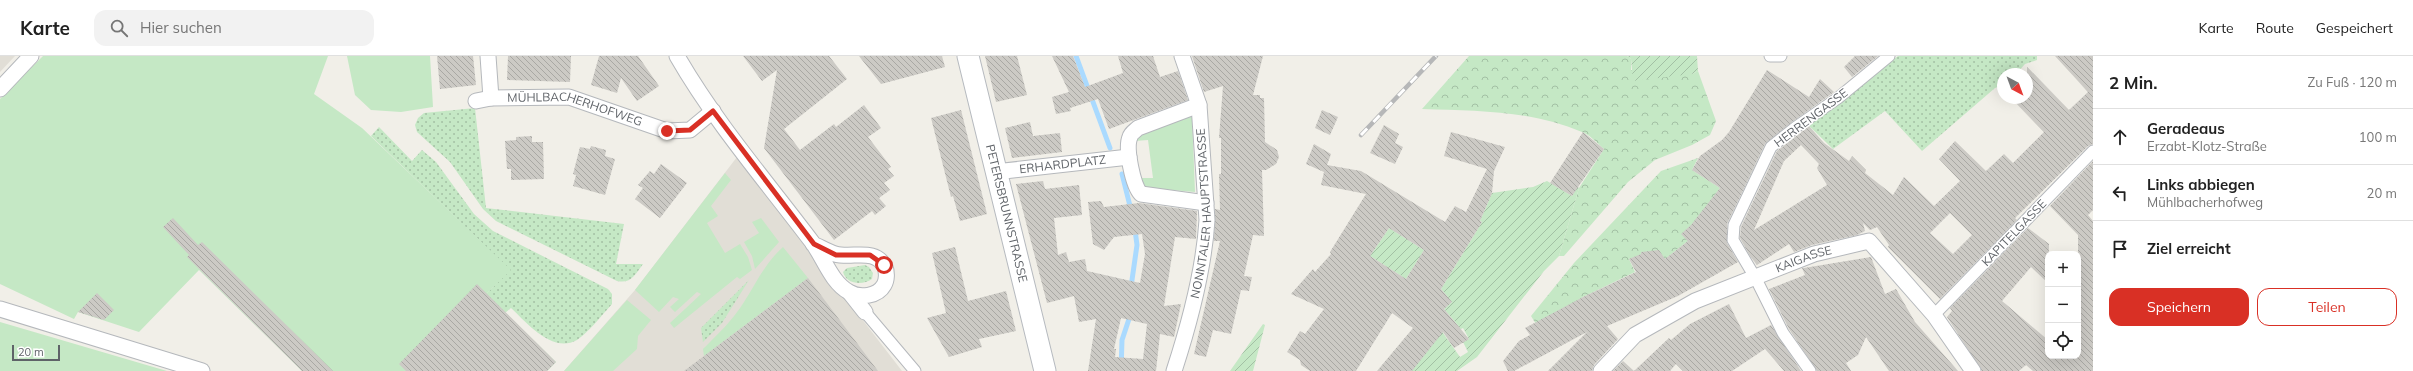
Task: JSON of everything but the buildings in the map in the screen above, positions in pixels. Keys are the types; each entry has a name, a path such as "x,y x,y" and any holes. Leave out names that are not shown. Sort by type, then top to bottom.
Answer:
{"main road":[{"name":"PETERSBRUNNSTRASSE","path":"968,56 995,172 1045,371"}],"street":[{"path":"0,89 31,56"},
{"path":"488,56 491,98"},
{"path":"677,56 713,111 814,244 833,278 850,293 915,371"},
{"name":"NONNTALER HAUPTSTRASSE","path":"1174,371 1184,338 1206,235 1206,203 1199,106 1182,56"},
{"path":"1770,56 1781,56"},
{"name":"HERRENGASSE","path":"1810,371 1782,333 1756,279 1733,240 1734,225 1771,147 1796,127 1838,98 1889,56"},
{"name":"MÜHLBACHERHOFWEG","path":"476,101 491,98 569,97 667,131 690,130 713,111"},
{"path":"1199,106 1138,128 1129,139 1129,157 1136,187 1141,194 1206,203"},
{"name":"KAPITELGASSE","path":"1934,315 2093,151"},
{"name":"ERHARDPLATZ","path":"995,172 1129,157"},
{"name":"KAIGASSE","path":"1601,371 1636,335 1695,301 1756,279 1814,254 1869,241 1934,315 1973,371"},
{"path":"814,244 836,255 870,255 884,265 886,272 886,283 881,290 875,294 865,295 850,293"},
{"path":"0,309 202,371"}],"shaded area":[{"path":"0,56 15,56 0,72"},
{"path":"737,157 902,371 564,371 635,290"}],"green space":[{"path":"43,56 328,56 314,94 362,128 511,270 486,294 556,362 547,371 333,371 329,368 302,371 199,270 139,332 78,312 74,319 0,284 0,99"},
{"path":"347,56 430,56 433,107 401,112 371,110 355,95"},
{"path":"1469,56 1627,56 1631,59 1631,70 1692,74 1698,71 1716,121 1710,135 1692,145 1655,160 1628,182 1564,256 1559,256 1579,188 1604,149 1585,133 1543,119 1483,111 1422,109"},
{"path":"1627,56 1697,56 1698,71 1692,74 1633,81 1631,59"},
{"path":"1898,56 2037,56 2037,60 2025,64 2021,68 1997,68 1997,87 1922,151 1885,111 1833,149 1807,124 1848,97"},
{"path":"475,108 486,208 624,224 616,264 643,264 632,278 622,282 617,281 496,221 483,209 450,162 417,132 415,125 418,118 424,113"},
{"path":"1192,116 1195,192 1148,188 1143,185 1140,178 1153,178 1148,140 1135,141 1142,132"},
{"path":"379,127 412,161 422,150 436,162 474,214 493,231 608,289 612,294 612,304 581,337 568,343 558,343 549,340 532,328 511,308 505,313 486,294 510,270 371,136"},
{"path":"1698,158 1692,170 1720,188 1697,220 1682,234 1688,241 1660,263 1661,254 1659,250 1629,259 1635,272 1583,297 1539,329 1531,316 1574,263 1661,171"},
{"path":"725,173 731,180 711,206 718,216 707,223 725,253 740,244 748,257 752,270 740,279 737,277 674,328 670,323 701,294 697,292 675,312 670,307 679,299 673,297 659,312 635,290"},
{"path":"1547,181 1572,196 1577,187 1579,188 1559,256 1544,271 1477,357 1457,371 1412,371 1434,320 1460,357 1468,352 1463,342 1469,339 1463,328 1461,329 1444,309 1452,302 1441,289 1482,222 1480,221 1492,193 1533,187"},
{"path":"761,218 779,242 755,269 752,256 744,242 759,233 752,222"},
{"path":"1389,228 1424,250 1406,279 1370,256"},
{"path":"783,247 808,278 704,356 703,349 735,315 766,266"},
{"path":"865,265 869,267 873,273 872,279 864,283 855,283 847,279 843,272 847,268"},
{"path":"749,280 722,323 703,342 701,328"},
{"path":"627,300 651,320 638,336 637,349 613,371 564,371"},
{"path":"0,322 167,371 0,371"},
{"path":"1263,324 1265,325 1253,371 1230,371"}],"waterway":[{"path":"1076,56 1110,148"},
{"path":"1122,174 1131,210"},
{"path":"1131,287 1137,245 1135,230"},
{"path":"1121,371 1122,340 1130,316"}],"railway":[{"path":"1361,135 1436,56"}],"route":[{"path":"667,131 690,130 713,111 814,244 836,255 870,255 884,265"}]}
